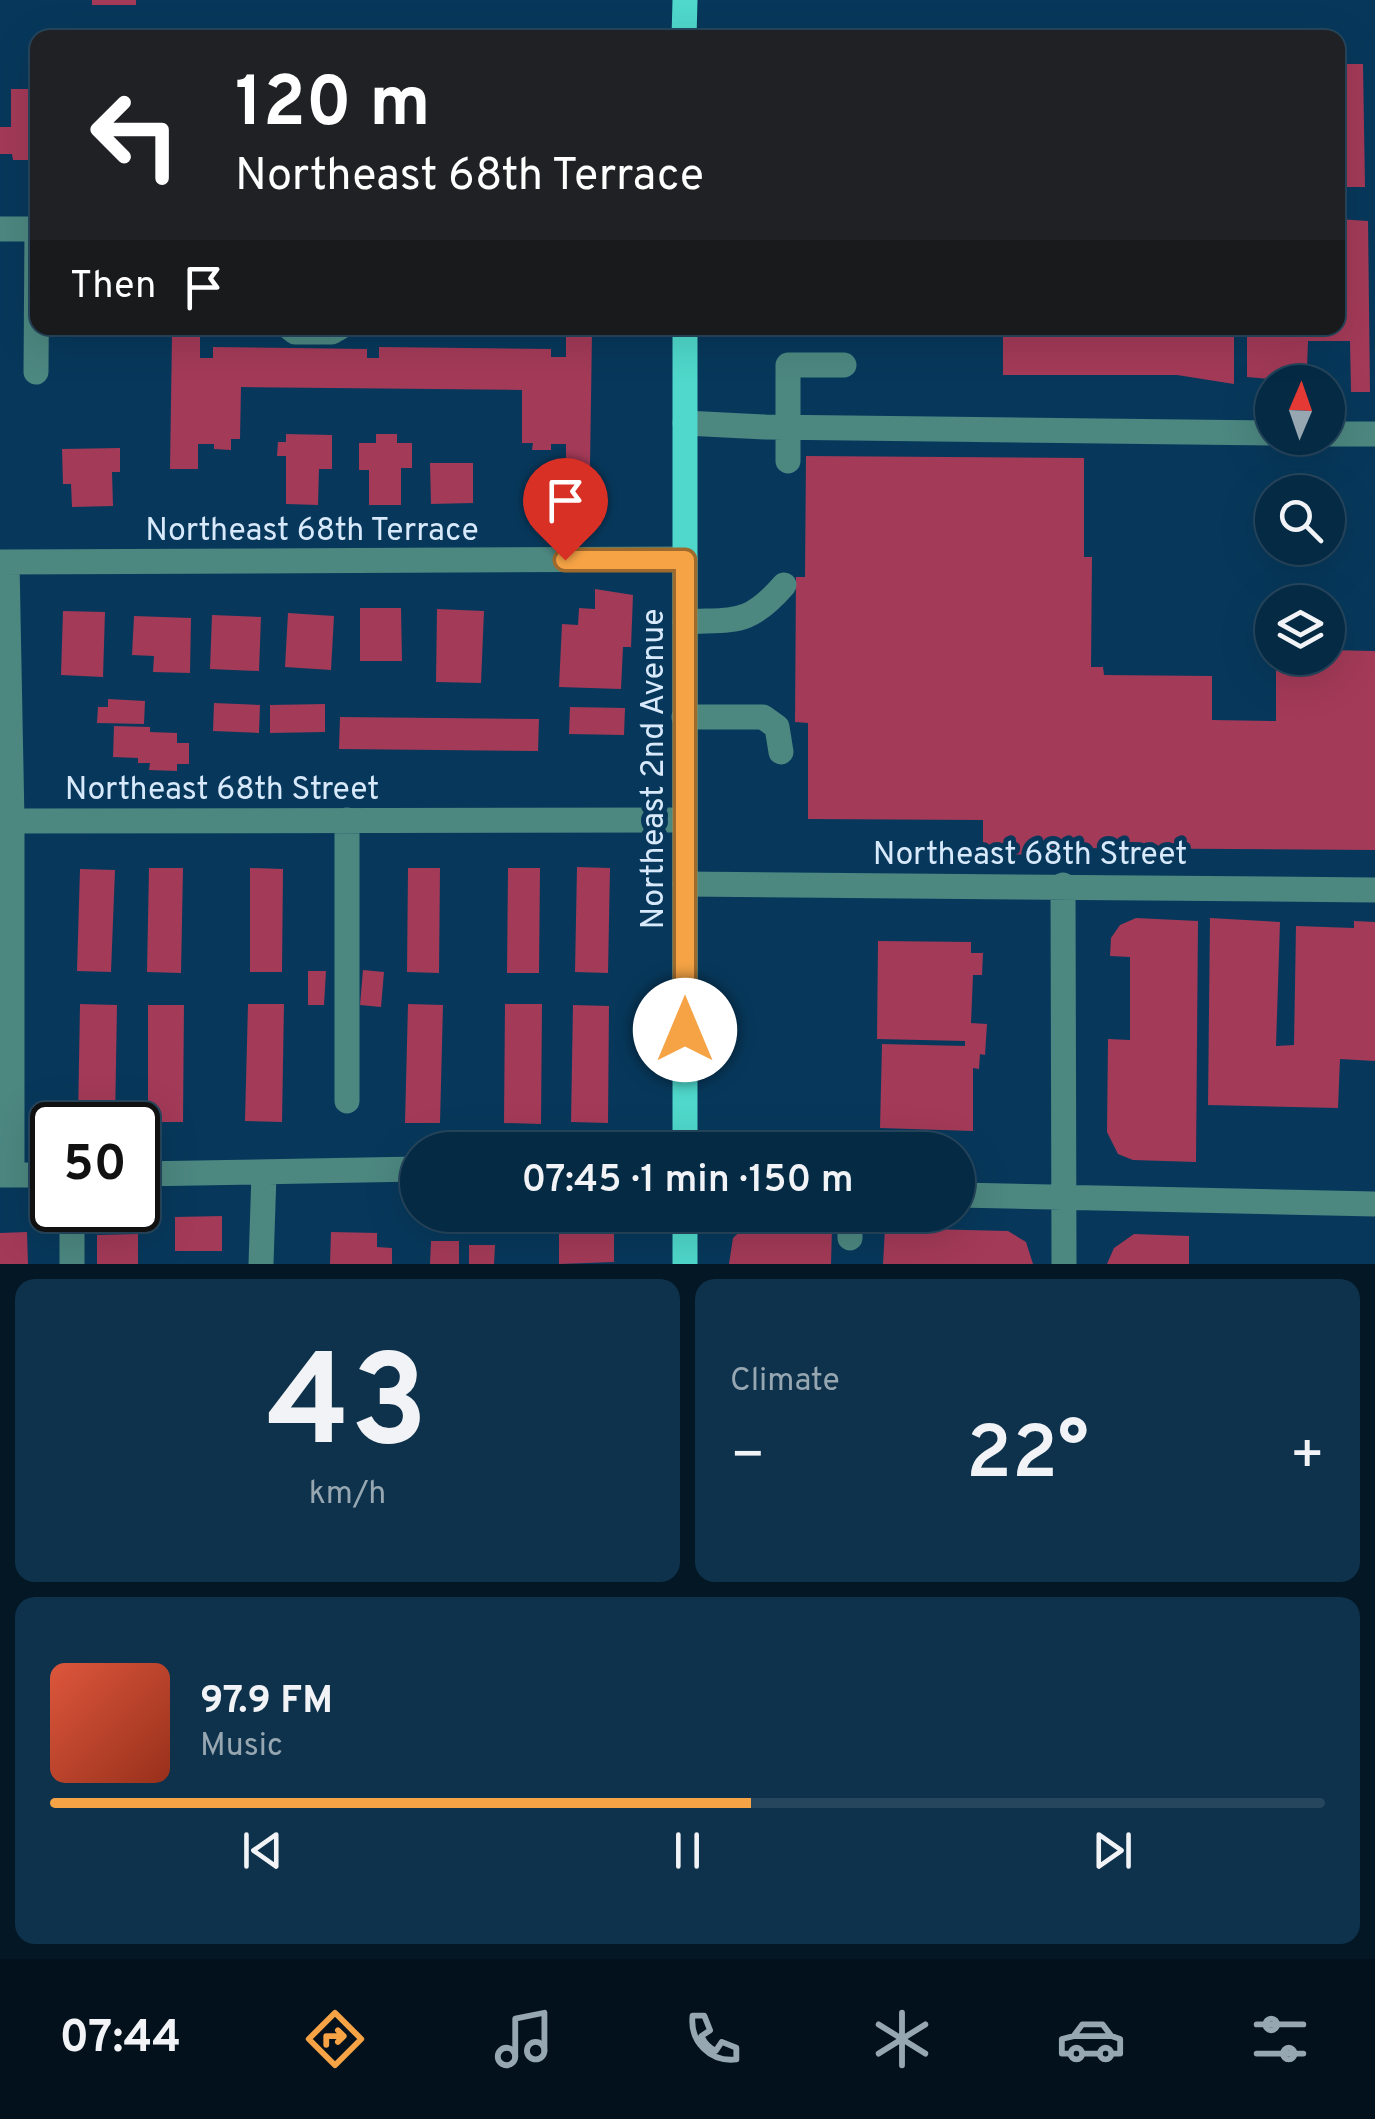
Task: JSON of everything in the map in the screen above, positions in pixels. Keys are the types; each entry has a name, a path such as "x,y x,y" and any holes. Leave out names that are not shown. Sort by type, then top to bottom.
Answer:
{"main road":[{"path":"684,0 684,30"},
{"name":"Northeast 2nd Avenue","path":"684,335 685,1132"},
{"path":"684,1232 684,1264"}],"street":[{"path":"0,229 30,229"},
{"path":"36,335 36,372"},
{"path":"788,461 788,365 844,365"},
{"path":"686,422 1255,433"},
{"path":"1345,434 1375,434"},
{"name":"Northeast 68th Terrace","path":"3,562 685,560"},
{"path":"3,562 6,1175"},
{"path":"684,622 743,618 764,609 784,585"},
{"path":"684,717 764,716 777,727 781,752"},
{"name":"Northeast 68th Street","path":"6,820 684,820"},
{"path":"347,820 347,1102"},
{"name":"Northeast 68th Street","path":"684,884 1375,890"},
{"path":"1063,885 1064,1264"},
{"path":"160,1174 400,1170"},
{"path":"261,1264 264,1174"},
{"path":"975,1195 1375,1204"},
{"path":"72,1232 72,1264"}],"building":[{"path":"92,0 136,0 136,5 92,5"},
{"path":"1121,28 1229,29 1229,30"},
{"path":"1345,64 1363,64 1365,187 1345,187"},
{"path":"11,89 30,89 30,160 13,160 12,154 0,154 0,127 11,127"},
{"path":"1345,219 1368,221 1370,392 1351,392 1350,341 1308,341 1307,365 1255,365 1255,378 1247,377 1247,335 1345,335"},
{"path":"172,335 200,335 200,358 213,358 213,347 367,349 367,358 379,358 379,347 551,349 551,357 566,357 566,335 592,335 590,466 566,466 566,444 551,444 551,450 532,450 533,443 522,443 522,390 241,387 240,439 231,439 231,450 198,444 198,469 170,469"},
{"path":"1003,335 1234,335 1234,384 1177,375 1003,375"},
{"path":"286,434 332,435 332,469 319,469 318,505 286,504 286,456 277,456 278,442 286,442"},
{"path":"376,434 397,434 397,443 412,443 412,468 401,468 401,505 369,505 369,470 359,470 359,443 376,443"},
{"path":"120,448 120,472 112,472 113,506 72,507 71,484 63,484 62,449"},
{"path":"806,456 1084,458 1084,557 1092,557 1091,667 1103,667 1104,675 1212,676 1212,720 1276,721 1276,675 1345,675 1345,650 1375,651 1375,850 1070,848 1070,855 983,854 983,820 808,819 808,723 795,722 796,577 805,577"},
{"path":"430,463 473,463 473,503 431,504"},
{"path":"595,589 633,595 631,647 623,647 621,689 559,687 562,624 578,625 579,608 595,609"},
{"path":"360,608 401,608 402,661 360,661"},
{"path":"437,609 484,611 481,683 436,682"},
{"path":"63,611 105,612 103,677 61,675"},
{"path":"288,613 334,616 331,670 285,667"},
{"path":"212,615 261,617 259,671 210,669"},
{"path":"134,616 191,618 190,673 153,672 154,656 132,655"},
{"path":"108,699 145,701 144,724 97,723 98,707 108,707"},
{"path":"214,703 260,705 259,733 213,731"},
{"path":"325,704 325,732 270,733 270,705"},
{"path":"570,707 625,708 624,735 569,734"},
{"path":"340,717 539,719 538,751 339,749"},
{"path":"114,726 177,733 177,743 189,743 189,764 177,764 177,771 149,770 150,763 138,763 138,758 113,757"},
{"path":"577,867 610,868 608,973 575,972"},
{"path":"149,868 183,868 181,973 147,972"},
{"path":"250,868 283,869 282,972 250,972"},
{"path":"408,868 440,868 439,973 407,972"},
{"path":"508,868 540,868 539,973 507,973"},
{"path":"80,869 115,870 111,972 77,971"},
{"path":"1136,918 1198,921 1196,1162 1133,1160 1118,1154 1107,1132 1108,1039 1130,1040 1130,957 1110,956 1111,938 1120,925"},
{"path":"1210,918 1280,922 1276,1046 1294,1045 1296,926 1354,928 1354,921 1375,922 1375,1061 1340,1059 1338,1108 1208,1105"},
{"path":"878,941 971,942 971,953 983,953 982,975 973,975 971,1023 987,1024 985,1055 980,1054 979,1069 973,1068 973,1131 880,1128 882,1044 965,1046 965,1041 877,1039"},
{"path":"363,970 384,972 381,1007 360,1005"},
{"path":"308,971 326,971 324,1005 308,1005"},
{"path":"80,1004 117,1005 115,1102 78,1102"},
{"path":"248,1004 284,1004 282,1122 245,1121"},
{"path":"408,1004 443,1005 440,1123 405,1123"},
{"path":"505,1004 542,1004 541,1124 504,1123"},
{"path":"148,1005 184,1005 183,1122 160,1122 160,1102 148,1102"},
{"path":"573,1005 609,1006 608,1123 571,1122"},
{"path":"222,1216 222,1251 175,1251 175,1217"},
{"path":"975,1230 1008,1231 1026,1242 1033,1264 883,1264 885,1232"},
{"path":"27,1232 28,1264 0,1264 0,1233"},
{"path":"331,1232 377,1233 377,1247 392,1248 392,1264 330,1264"},
{"path":"740,1232 832,1232 831,1264 729,1264 733,1238"},
{"path":"138,1234 138,1264 97,1264 97,1235"},
{"path":"559,1234 614,1234 614,1262 559,1264"},
{"path":"1134,1234 1189,1236 1189,1264 1107,1264 1114,1248"},
{"path":"431,1241 459,1241 459,1264 430,1264"},
{"path":"469,1245 495,1245 494,1264 469,1264"}],"route":[{"path":"565,560 685,560 685,1030"}]}
